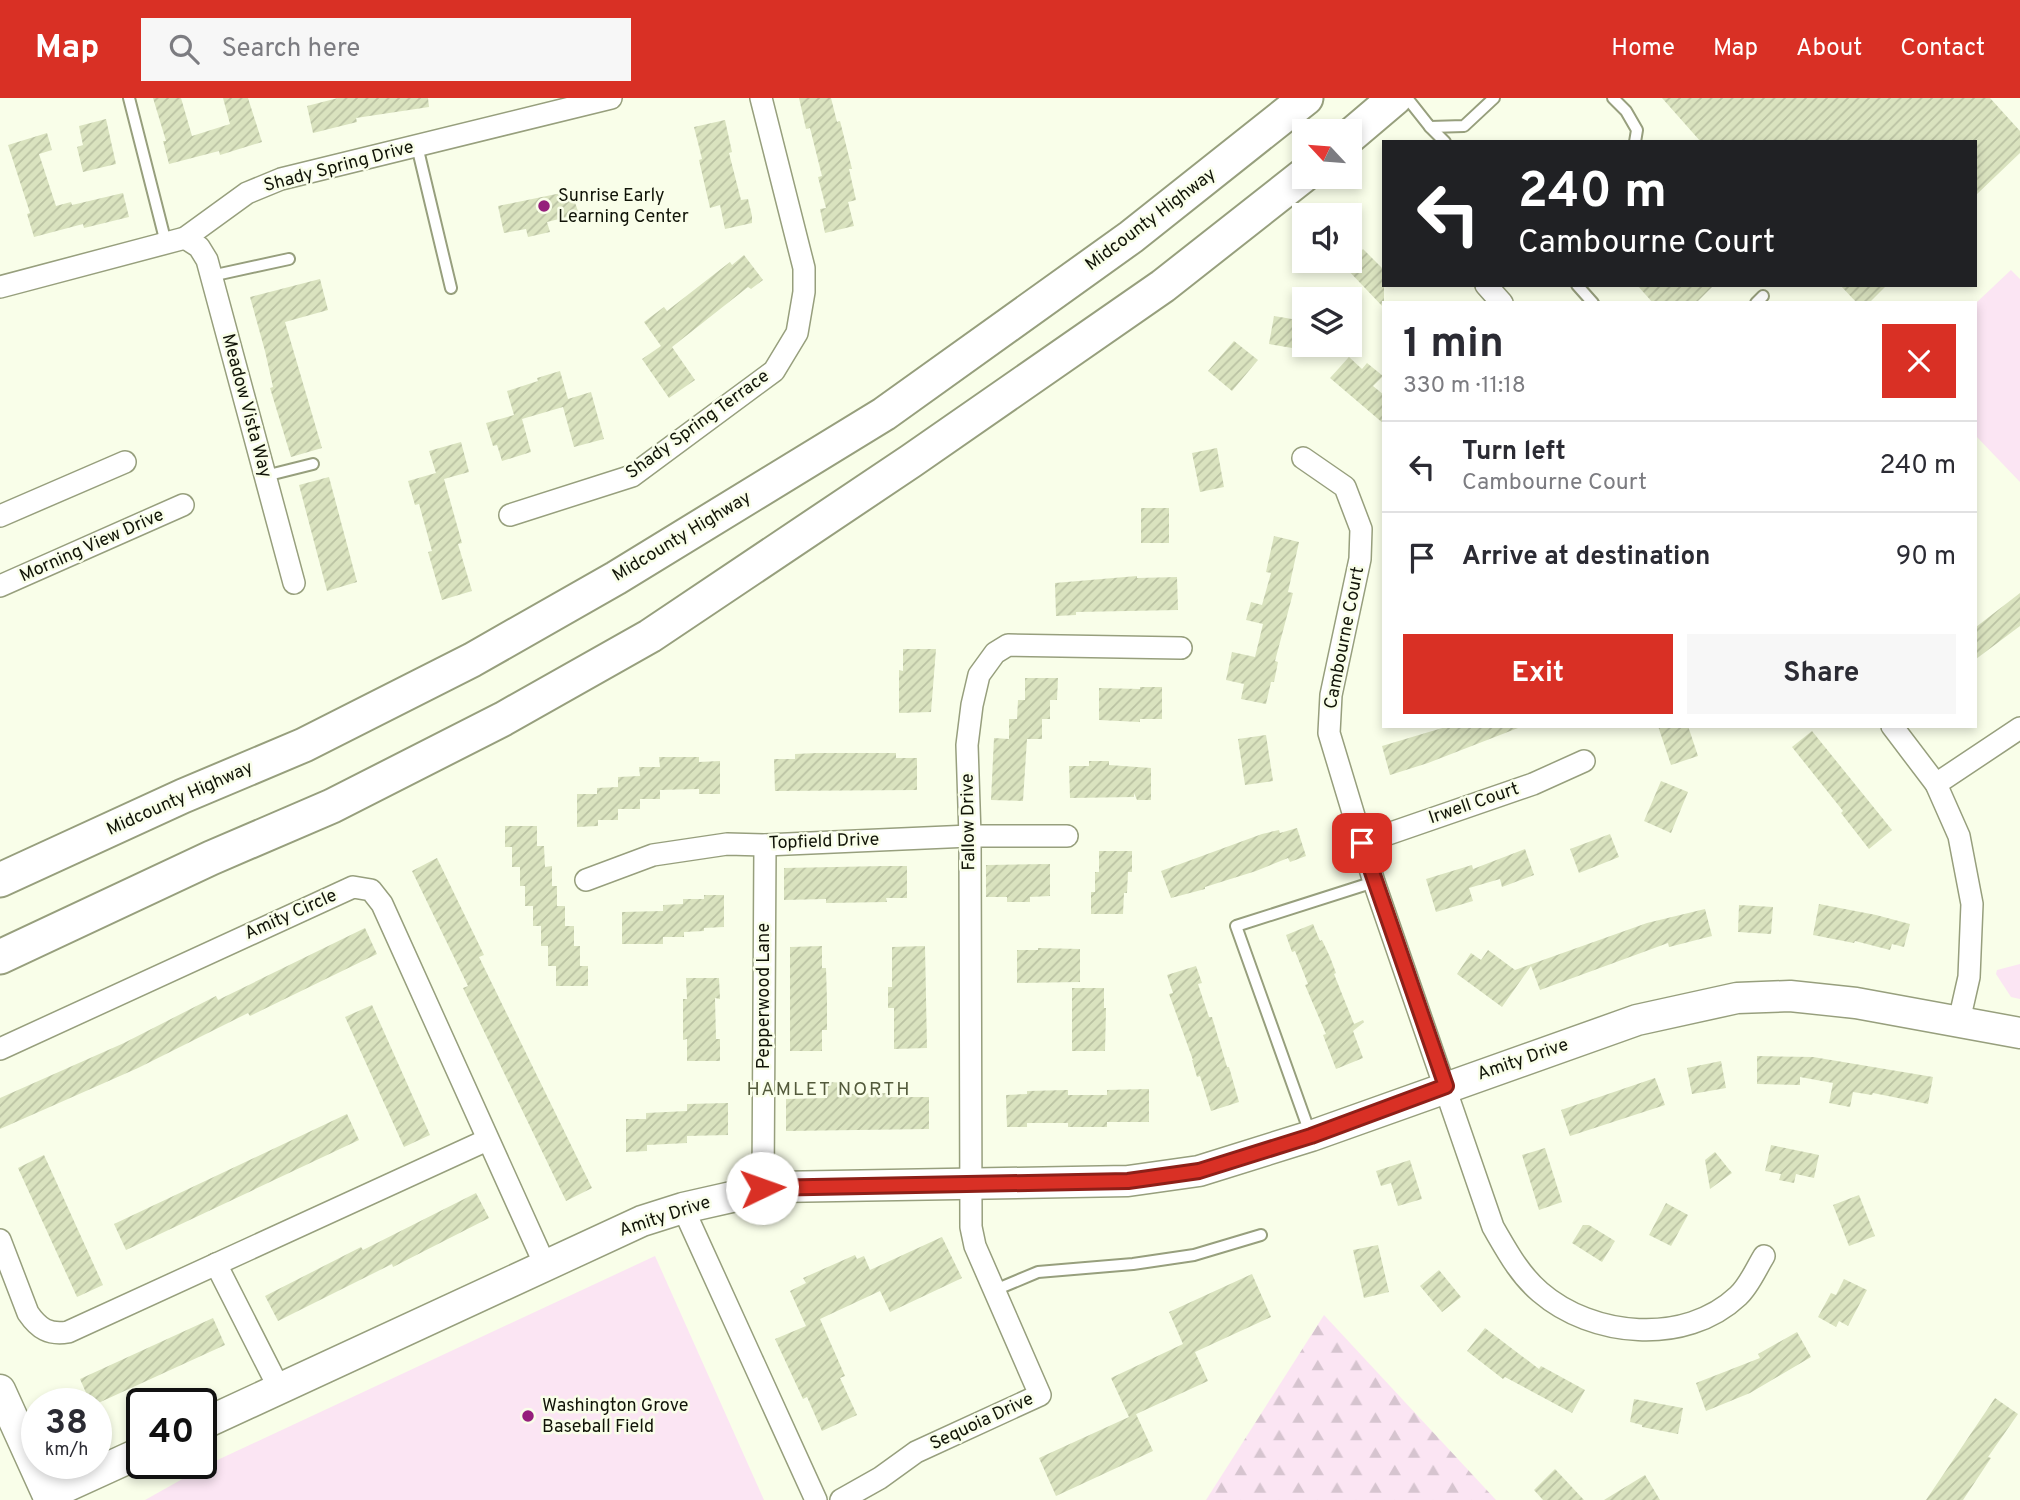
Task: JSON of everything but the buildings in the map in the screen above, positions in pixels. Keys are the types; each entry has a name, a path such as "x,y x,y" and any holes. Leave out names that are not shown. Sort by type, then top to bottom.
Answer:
{"main road":[{"name":"Midcounty Highway","path":"0,880 183,796 304,745 472,660 616,578 884,414 1131,237 1307,98"},
{"path":"1362,126 1395,98"},
{"path":"0,957 211,858 332,806 503,719 650,636 933,446 1152,294 1292,184"}],"street":[{"name":"Shady Spring Drive","path":"0,287 175,241 247,193 281,179 587,101 611,98"},
{"name":"Shady Spring Terrace","path":"510,515 632,476 774,371 786,352 797,333 804,292 804,268 761,98"},
{"name":"Meadow Vista Way","path":"175,241 199,247 207,260 294,583"},
{"path":"1488,287 1500,301"},
{"name":"Cambourne Court","path":"1303,458 1345,487 1361,529 1360,559 1331,695 1329,733 1374,883 1499,1238 1517,1269 1541,1293 1575,1316 1609,1326 1654,1331 1692,1322 1724,1308 1740,1294 1764,1256"},
{"path":"0,516 125,462"},
{"name":"Morning View Drive","path":"0,586 183,505"},
{"name":"Fallow Drive","path":"972,1185 967,745 979,675 995,653 1008,645 1181,648"},
{"path":"1894,728 1936,784 1959,836 1972,904 1969,977 1959,1021"},
{"path":"1936,784 2020,728"},
{"name":"Irwell Court","path":"1362,843 1533,783 1584,761"},
{"name":"Topfield Drive","path":"586,880 653,855 727,844 765,845 970,836 1067,836"},
{"name":"Pepperwood Lane","path":"762,1188 765,845"},
{"name":"Amity Circle","path":"0,1049 354,887 371,890 382,904 545,1265"},
{"name":"Amity Drive","path":"217,1418 642,1221 762,1188 1128,1181 1199,1171 1311,1136 1637,1020 1737,998 1790,996 1843,1002 2020,1033"},
{"path":"0,1240 28,1313 41,1330 55,1334 68,1332 487,1140"},
{"name":"Sequoia Drive","path":"841,1500 880,1478 916,1452 1040,1395 975,1246 971,1227 972,1185"},
{"path":"683,1208 816,1500"},
{"path":"216,1264 280,1390"},
{"path":"0,1390 49,1497 126,1460"}],"lane":[{"path":"129,98 175,241"},
{"path":"1407,98 1443,140"},
{"path":"1430,127 1464,126 1494,98"},
{"path":"1617,102 1637,130 1635,140"},
{"path":"417,146 451,288"},
{"path":"211,276 289,259"},
{"path":"1579,287 1591,301"},
{"path":"265,476 313,464"},
{"path":"1311,1136 1236,926 1374,883"},
{"path":"995,1290 1038,1272 1133,1264 1194,1255 1261,1235"}],"green space":[{"path":"2011,270 2020,279 2020,482 1977,437 1977,302"},
{"path":"2020,964 2020,999 2011,997 1996,974 1997,970"},
{"path":"655,1256 764,1500 145,1500 182,1479 217,1479 217,1460"},
{"path":"1324,1315 1496,1500 1206,1500"}],"place":[{"name":"Sunrise Early Learning Center","path":"544,206"},
{"name":"Washington Grove Baseball Field","path":"528,1416"}],"district":[{"name":"HAMLET NORTH","path":"829,1090"}],"route":[{"path":"762,1188 1128,1181 1199,1171 1311,1136 1446,1086 1362,843"}]}
